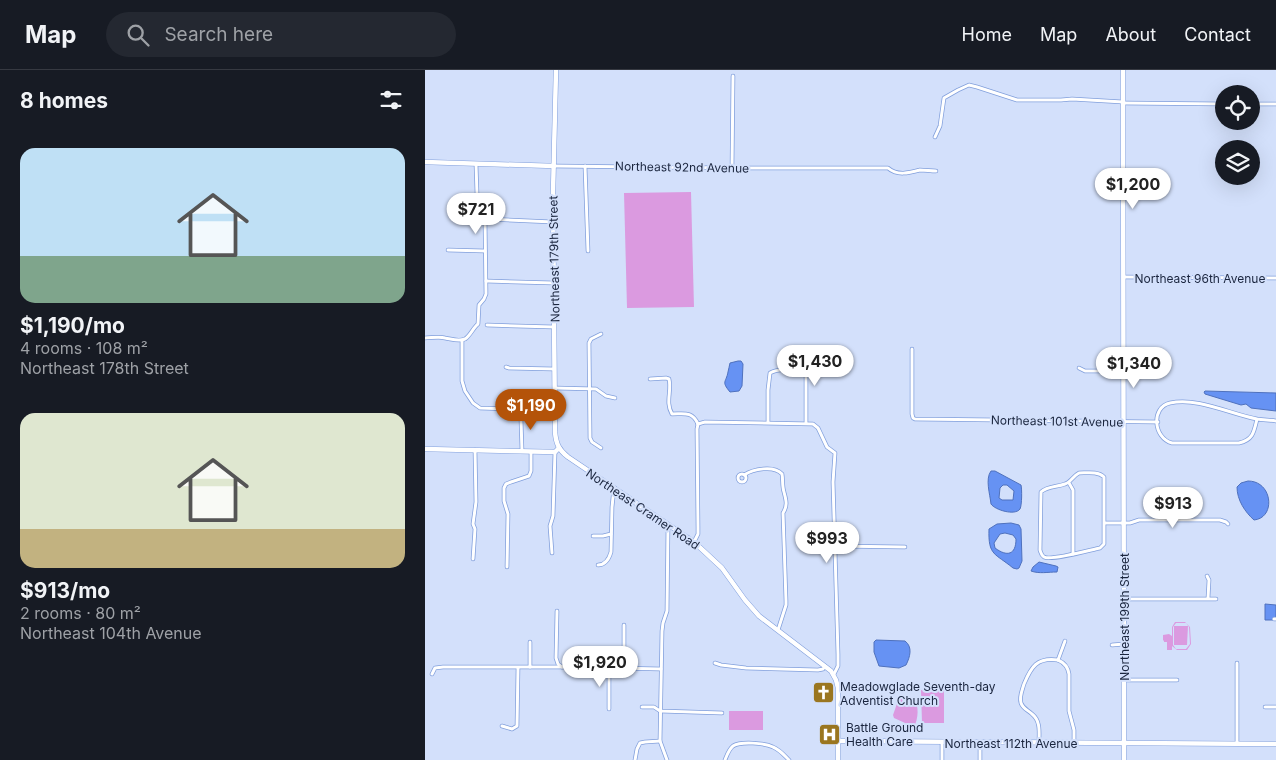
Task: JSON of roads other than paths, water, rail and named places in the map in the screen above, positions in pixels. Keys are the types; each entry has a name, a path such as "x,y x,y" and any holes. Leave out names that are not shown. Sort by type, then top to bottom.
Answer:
{"street":[{"name":"Northeast 179th Street","path":"552,553 550,526 553,516 557,450 555,432 553,222 556,70"},
{"name":"Northeast 199th Street","path":"1123,70 1123,760"},
{"path":"732,168 733,76"},
{"path":"935,137 940,126 944,98 969,86 1017,100 1072,99 1215,104"},
{"path":"1260,104 1276,104"},
{"name":"Northeast 92nd Avenue","path":"425,162 554,166 888,168 899,173 912,173 921,170 936,171"},
{"path":"425,338 462,340 478,324 480,303 485,297 486,281 484,207 477,194 476,164"},
{"path":"585,166 588,251"},
{"path":"485,220 553,222"},
{"path":"448,250 485,251"},
{"name":"Northeast 96th Avenue","path":"1124,277 1276,278"},
{"path":"486,281 554,283"},
{"path":"487,326 554,327"},
{"path":"601,334 591,338 590,342 590,438 592,442 601,448"},
{"path":"462,340 463,387 473,403 480,408 513,410 520,414 522,451"},
{"name":"Northeast 101st Avenue","path":"912,349 912,414 915,419 1158,422"},
{"path":"505,367 555,369"},
{"path":"1079,368 1085,371 1124,371"},
{"path":"768,422 770,373 773,371 796,370 802,371 806,376 807,423"},
{"path":"650,379 669,378 671,388 669,394 670,412 672,414 691,414 698,424 698,528 694,542"},
{"path":"555,388 590,388 615,398"},
{"path":"1257,419 1252,436 1246,441 1239,443 1169,442 1163,439 1160,434 1158,422 1162,407 1167,403 1180,402 1201,404 1257,419 1276,421"},
{"path":"698,424 705,422 813,424 818,428 827,447 834,451 833,482 838,654 838,666 834,674 838,688 838,760"},
{"path":"425,449 557,450"},
{"path":"473,559 475,529 473,524 476,502 475,450"},
{"name":"Northeast Cramer Road","path":"557,450 694,542 722,568 759,616 834,674"},
{"path":"507,567 508,514 504,501 504,488 506,484 529,476 531,471 531,451"},
{"path":"744,475 753,470 763,469 777,470 782,474 783,490 786,498 783,513 786,601 778,631"},
{"path":"1079,473 1100,474 1104,477 1104,546 1050,558 1043,556 1041,550 1041,492 1046,488 1069,483 1079,473"},
{"path":"1069,483 1073,490 1073,554"},
{"path":"598,565 605,564 612,548 614,488"},
{"path":"1105,523 1130,523 1139,520 1220,520 1228,524"},
{"path":"667,760 660,741 660,712 662,631 667,610 668,525"},
{"path":"593,536 611,534"},
{"path":"835,546 905,547"},
{"path":"1207,576 1209,580 1208,598"},
{"path":"1124,599 1215,599"},
{"path":"557,611 556,658 558,664 563,667"},
{"path":"624,625 624,669"},
{"path":"1058,660 1065,641"},
{"path":"530,642 531,667"},
{"path":"1112,645 1124,644"},
{"path":"1039,743 1038,723 1032,714 1024,708 1020,697 1029,671 1037,663 1049,660 1058,660 1068,668 1069,711 1074,730 1074,743"},
{"path":"715,663 746,668 818,670 823,669 825,666"},
{"path":"1237,663 1237,744"},
{"path":"431,674 437,667 661,669"},
{"path":"502,726 512,729 517,726 518,668"},
{"path":"609,668 609,709"},
{"path":"1124,680 1177,680"},
{"path":"1265,706 1276,706"},
{"path":"641,707 654,708 660,712 722,713"},
{"path":"635,760 640,743 660,741"},
{"name":"Northeast 112th Avenue","path":"838,741 1276,744"},
{"path":"941,760 942,742"},
{"path":"980,742 980,760"},
{"path":"725,760 731,748 742,744 771,746 789,760"}],"water":[{"path":"741,361 743,364 742,386 739,391 730,392 725,382 730,363"},
{"path":"1205,391 1276,393 1276,411 1251,408 1246,404 1241,405 1205,394"},
{"path":"991,471 995,471 1021,485 1020,509 1014,512 1005,511 991,504 988,482","holes":["1003,485 1007,485 1014,491 1013,500 1002,500 999,498 1000,488"]},
{"path":"1248,481 1263,487 1269,500 1266,513 1261,518 1254,520 1242,505 1237,492 1237,487 1241,483"},
{"path":"1011,523 1019,525 1021,529 1022,561 1017,569 997,556 991,549 989,529 997,524","holes":["1000,534 1013,535 1016,539 1013,551 1003,553 995,548 994,543"]},
{"path":"1039,562 1058,567 1057,572 1040,573 1031,571"},
{"path":"1265,604 1276,605 1276,617 1274,620 1265,620"},
{"path":"876,640 905,641 908,643 910,655 906,665 899,668 879,666 874,652 874,642"}],"place":[{"name":"Meadowglade Seventh-day Adventist Church","path":"824,693"},
{"name":"Battle Ground Health Care","path":"830,734"}]}
